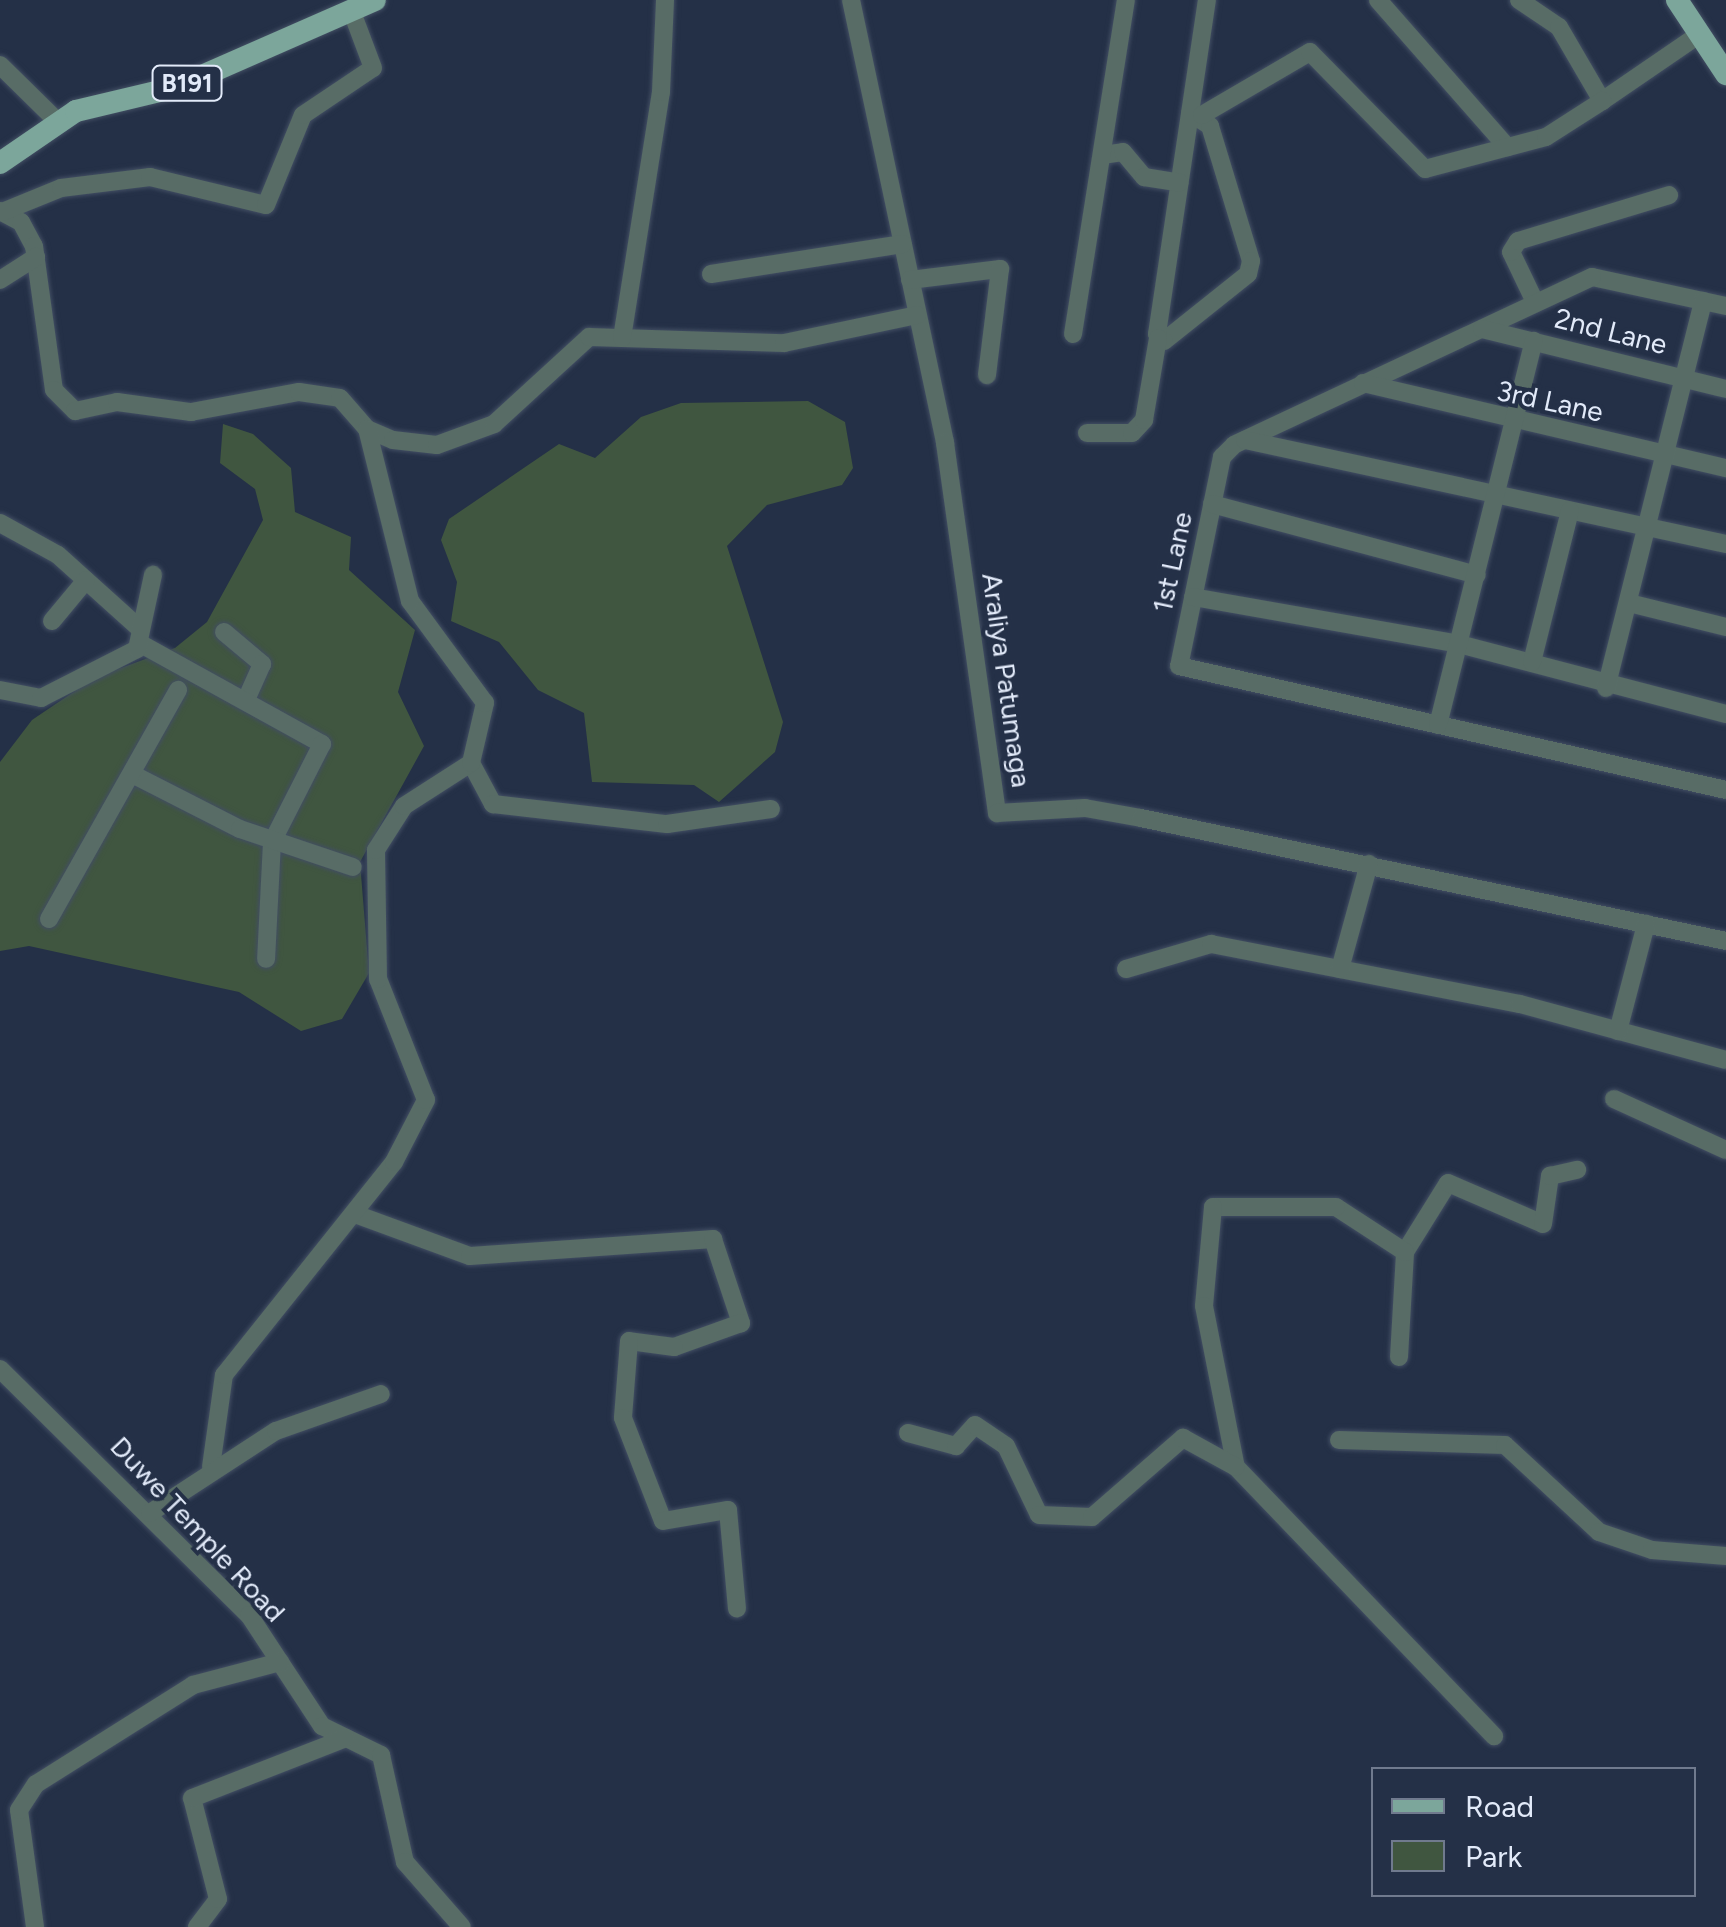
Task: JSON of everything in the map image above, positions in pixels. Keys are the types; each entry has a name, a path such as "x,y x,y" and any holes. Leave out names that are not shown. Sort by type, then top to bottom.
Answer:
{"main road":[{"name":"B191","path":"0,163 58,122 196,80 376,0"},
{"path":"1677,0 1726,74"}],"street":[{"path":"622,338 661,92 665,0"},
{"name":"Araliya Patumaga","path":"851,0 917,315 997,813 1084,808 1726,941"},
{"path":"1073,334 1126,0"},
{"path":"1086,433 1132,433 1144,420 1180,183 1196,114 1207,0"},
{"path":"1378,0 1508,147"},
{"path":"1519,0 1559,26 1602,100"},
{"path":"1,211 61,188 150,176 266,205 303,114 372,68 352,12"},
{"path":"1196,114 1310,52 1426,169 1546,136 1700,34"},
{"path":"0,65 58,122"},
{"path":"1158,338 1171,339 1252,261 1196,114"},
{"path":"1102,155 1123,152 1144,177 1180,183"},
{"path":"1535,302 1511,252 1518,241 1670,194"},
{"path":"1,211 21,222 36,257 49,367 69,410 117,402 191,412 299,392 340,398 367,429 410,601 486,703 471,763 493,804 667,824 771,809"},
{"path":"711,274 903,244"},
{"path":"0,280 36,257"},
{"path":"910,280 1000,269 987,375"},
{"name":"1st Lane","path":"1726,306 1592,276 1245,440 1222,456 1178,666 1726,790"},
{"path":"1606,688 1687,378 1702,300"},
{"path":"367,429 417,444 464,439 508,414 589,337 784,342 917,315"},
{"name":"2nd Lane","path":"1482,329 1726,389"},
{"path":"1438,725 1534,341"},
{"name":"3rd Lane","path":"1364,383 1514,422 1726,468"},
{"path":"1245,440 1726,544"},
{"path":"1212,504 1476,575"},
{"path":"1532,662 1570,511"},
{"path":"0,523 86,580 140,636 324,750 272,842 266,959"},
{"path":"0,690 41,698 140,636 153,575"},
{"path":"52,621 86,580"},
{"path":"1193,597 1459,644 1532,662 1606,688 1726,714"},
{"path":"1629,603 1726,627"},
{"path":"224,632 262,664 246,700"},
{"path":"49,919 178,690"},
{"path":"211,1467 224,1375 354,1214 426,1100 378,980 376,850 404,806 471,763"},
{"path":"132,774 272,842 353,867"},
{"path":"1340,969 1369,864"},
{"path":"1618,1030 1646,924"},
{"path":"1126,969 1211,944 1618,1030 1726,1060"},
{"path":"1614,1099 1726,1150"},
{"path":"1399,1357 1405,1252 1448,1183 1543,1224 1550,1176 1576,1170"},
{"path":"1236,1467 1204,1306 1213,1207 1336,1207 1405,1252"},
{"path":"354,1214 470,1256 714,1239 740,1323 674,1346 628,1341 623,1418 663,1522 728,1510 737,1610"},
{"name":"Duwe Temple Road","path":"0,1369 250,1615 322,1726 381,1755 405,1862 462,1927"},
{"path":"150,1513 211,1467 309,1416 381,1394"},
{"path":"908,1433 956,1446 976,1425 1006,1446 1039,1515 1092,1517 1183,1438 1236,1467 1494,1736"},
{"path":"1339,1440 1505,1445 1599,1532 1652,1550 1726,1556"},
{"path":"35,1927 18,1810 36,1784 193,1685 280,1662"},
{"path":"197,1927 218,1898 192,1798 346,1738"}],"green space":[{"path":"808,401 845,422 853,468 842,485 767,505 727,546 783,722 775,752 719,802 694,785 592,782 584,713 538,690 499,642 451,621 457,582 441,540 449,519 559,444 595,458 641,417 681,403"},
{"path":"223,424 253,434 291,468 295,512 351,537 349,570 415,630 398,692 424,746 360,862 369,973 342,1019 301,1031 239,992 29,946 0,951 0,762 32,720 94,678 175,648 207,622 263,520 255,489 220,463"}]}
